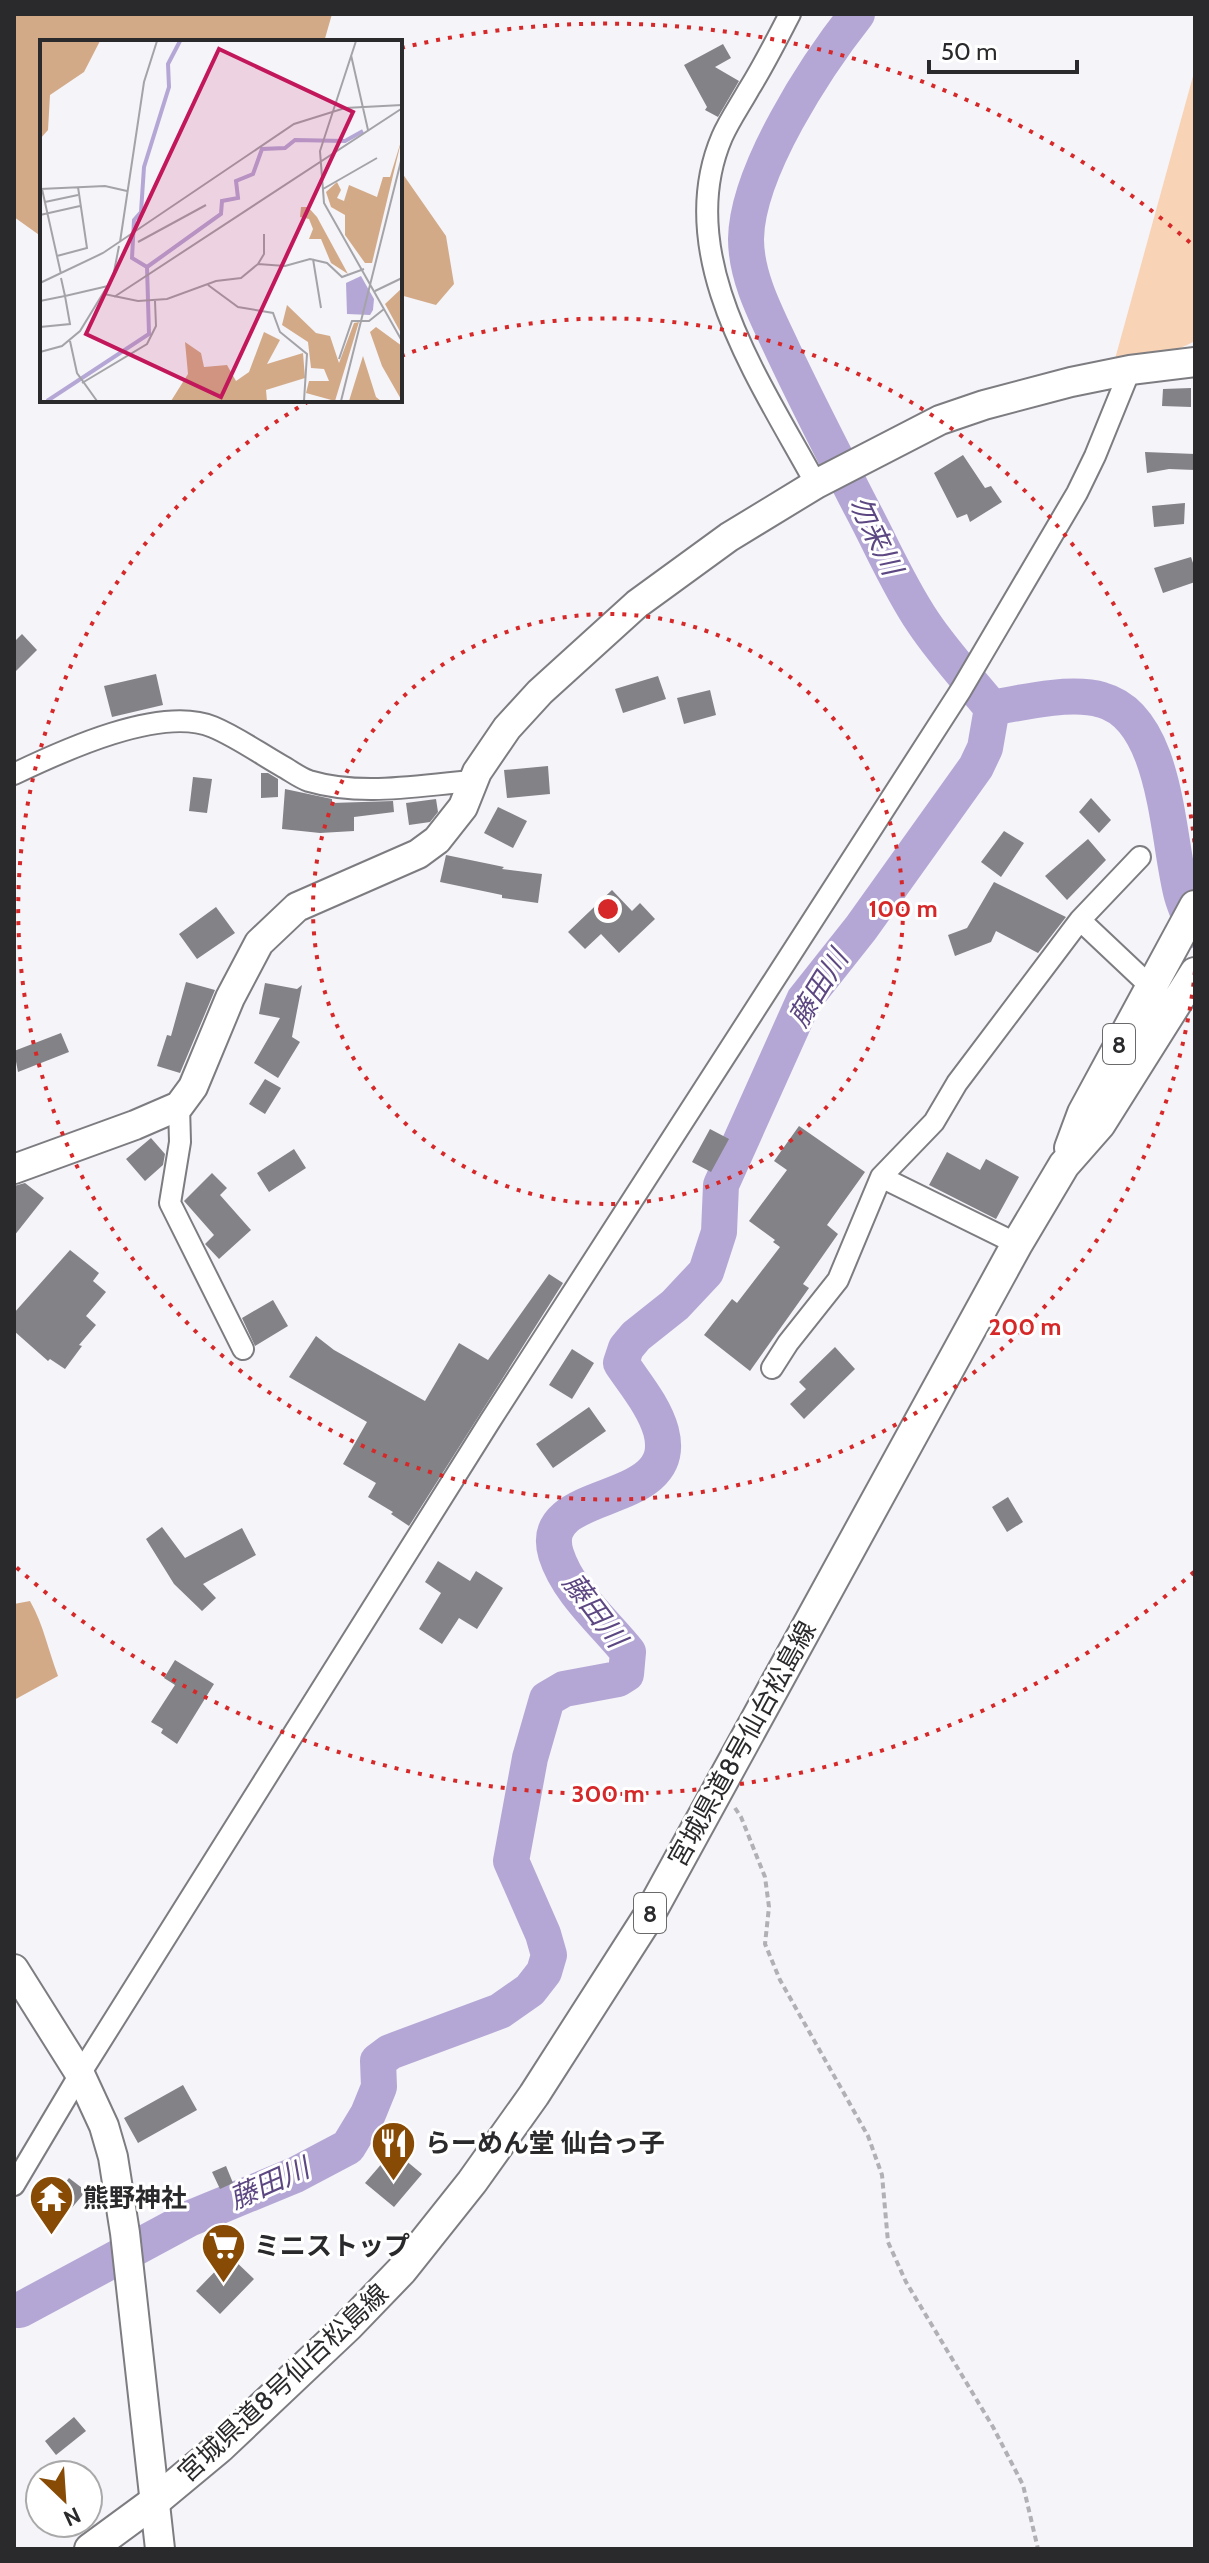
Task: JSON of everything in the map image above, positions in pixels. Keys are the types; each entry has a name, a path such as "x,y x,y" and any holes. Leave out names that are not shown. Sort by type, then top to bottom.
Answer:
{"main road":[{"name":"宮城県道8号仙台松島線","path":"1064,1165 1083,1113 1190,917"},
{"name":"宮城県道8号仙台松島線","path":"90,2549 154,2502 286,2387 402,2270 472,2182 534,2095 648,1917 1017,1244 1064,1165 1100,1124 1195,973"}],"street":[{"path":"790,14 722,138 712,174 707,220 711,259 722,302 752,366 816,484"},
{"path":"14,1169 179,1106 193,1087 230,998 259,943 297,907 418,854 437,840 463,807 474,781 507,728 540,692 637,604 729,537 816,484 940,420 1071,382 1130,370 1195,362"},
{"path":"14,2185 80,2074 490,1421 961,690 1077,493 1130,370"},
{"path":"14,774 81,744 126,729 179,722 209,725 306,781 346,788 385,789 474,781"},
{"path":"772,1368 838,1280 881,1177 934,1122 976,1057 1080,920 1140,857"},
{"path":"1080,920 1150,986"},
{"path":"179,1106 180,1142 170,1203 243,1349"},
{"path":"881,1177 1017,1244"},
{"path":"14,1969 80,2074 104,2126 113,2157 125,2233 160,2549"}],"path":[{"path":"734,1808 741,1817 765,1877 769,1907 765,1944 780,1980 868,2136 882,2175 888,2242 906,2282 986,2414 1023,2485 1038,2549"}],"shaded area":[{"path":"14,14 332,14 325,40 40,40 40,236 14,217"},
{"path":"1195,69 1195,341 1156,356 1136,360 1115,359"},
{"path":"402,173 446,236 454,284 436,305 402,296"},
{"path":"30,1601 58,1676 14,1700 14,1604"}],"building":[{"path":"723,44 731,58 715,67 739,81 718,117 705,110 707,107 684,65"},
{"path":"1191,388 1191,407 1162,406 1163,389"},
{"path":"1145,452 1195,454 1195,470 1169,469 1147,473"},
{"path":"963,455 985,488 991,486 1002,502 970,522 967,514 957,518 934,473"},
{"path":"1185,503 1184,524 1154,527 1152,506"},
{"path":"1191,557 1195,582 1163,593 1154,568"},
{"path":"22,634 37,650 14,673 14,642"},
{"path":"156,674 163,705 112,717 104,686"},
{"path":"658,676 666,699 623,713 615,689"},
{"path":"710,690 716,715 684,724 677,698"},
{"path":"548,766 550,794 507,798 504,770"},
{"path":"261,773 278,779 278,797 261,798"},
{"path":"193,777 212,779 207,813 189,811"},
{"path":"285,789 332,799 332,803 393,801 394,812 354,817 354,831 320,833 282,829"},
{"path":"1091,798 1111,820 1099,833 1079,812"},
{"path":"436,799 438,812 430,822 409,825 406,803"},
{"path":"498,807 527,821 513,848 484,833"},
{"path":"1004,831 1024,843 1001,877 981,862"},
{"path":"1088,839 1106,860 1067,900 1045,876"},
{"path":"446,855 504,867 502,869 542,874 538,903 502,898 502,895 440,882"},
{"path":"994,882 1066,917 1038,953 996,931 991,942 955,956 948,935 967,928"},
{"path":"612,890 632,911 640,903 655,919 619,953 601,934 585,949 568,932"},
{"path":"216,907 235,933 197,959 179,934"},
{"path":"186,982 215,990 180,1073 157,1066 167,1035 171,1036"},
{"path":"265,983 297,989 302,985 292,1037 300,1042 278,1078 254,1063 280,1018 259,1014"},
{"path":"61,1033 69,1052 18,1072 14,1051"},
{"path":"265,1079 281,1088 265,1114 249,1104"},
{"path":"799,1126 865,1172 827,1225 838,1234 803,1284 809,1288 750,1371 704,1335 732,1299 737,1303 780,1247 749,1221 787,1170 774,1161"},
{"path":"710,1129 729,1139 711,1172 692,1162"},
{"path":"151,1138 165,1154 163,1165 145,1181 126,1159"},
{"path":"294,1149 306,1168 269,1192 257,1173"},
{"path":"947,1152 980,1170 986,1159 1019,1177 996,1219 929,1185"},
{"path":"212,1173 227,1188 220,1195 251,1230 219,1259 205,1244 214,1235 184,1201"},
{"path":"25,1183 44,1198 14,1236 14,1186"},
{"path":"70,1250 99,1273 93,1281 106,1292 86,1316 96,1325 65,1369 50,1359 48,1361 14,1331 14,1313"},
{"path":"549,1274 563,1283 409,1526 368,1497 376,1483 343,1464 367,1422 289,1377 316,1336 334,1350 425,1401 459,1343 488,1360"},
{"path":"273,1300 288,1326 255,1346 242,1318"},
{"path":"835,1347 855,1369 804,1419 790,1404 806,1389 799,1382"},
{"path":"572,1349 594,1363 572,1399 549,1385"},
{"path":"589,1407 606,1431 553,1468 536,1444"},
{"path":"1008,1497 1023,1522 1007,1532 992,1507"},
{"path":"162,1527 185,1558 242,1528 256,1555 203,1584 216,1598 202,1611 174,1584 146,1539"},
{"path":"438,1561 470,1581 476,1571 503,1588 477,1629 459,1618 442,1644 419,1629 441,1593 425,1582"},
{"path":"175,1660 214,1684 177,1744 161,1733 163,1729 151,1722 175,1685 164,1678"},
{"path":"183,2085 197,2110 138,2143 124,2118"},
{"path":"404,2159 422,2174 394,2207 365,2183 384,2161 394,2171"},
{"path":"226,2166 233,2183 220,2189 212,2172"},
{"path":"69,2178 86,2191 59,2223 43,2210"},
{"path":"230,2256 254,2279 220,2314 196,2291"},
{"path":"74,2417 86,2431 56,2455 45,2441"}],"waterway":[{"name":"勿来川","path":"857,14 804,90 771,152 749,212 747,254 765,312 793,372 906,594 939,644 991,707"},
{"name":"勿来川","path":"992,708 1047,698 1077,697 1102,700 1124,711 1140,730 1152,755 1161,784 1182,896 1195,930"},
{"name":"藤田川","path":"14,2310 20,2310 191,2218 295,2175 348,2147 368,2114 379,2087 378,2061 390,2052 500,2011 530,1990 544,1972 549,1955 543,1934 511,1861 530,1758 547,1699 564,1689 618,1679 626,1674 628,1652 569,1581 556,1554 555,1532 566,1516 631,1487 650,1474 662,1456 658,1422 621,1363 626,1348 636,1336 675,1305 706,1272 719,1232 721,1185 804,1000 861,928 976,767 985,748 992,708"}],"place":[{"name":"らーめん堂 仙台っ子","path":"394,2182"},
{"name":"熊野神社","path":"52,2237"},
{"name":"ミニストップ","path":"223,2285"}]}
